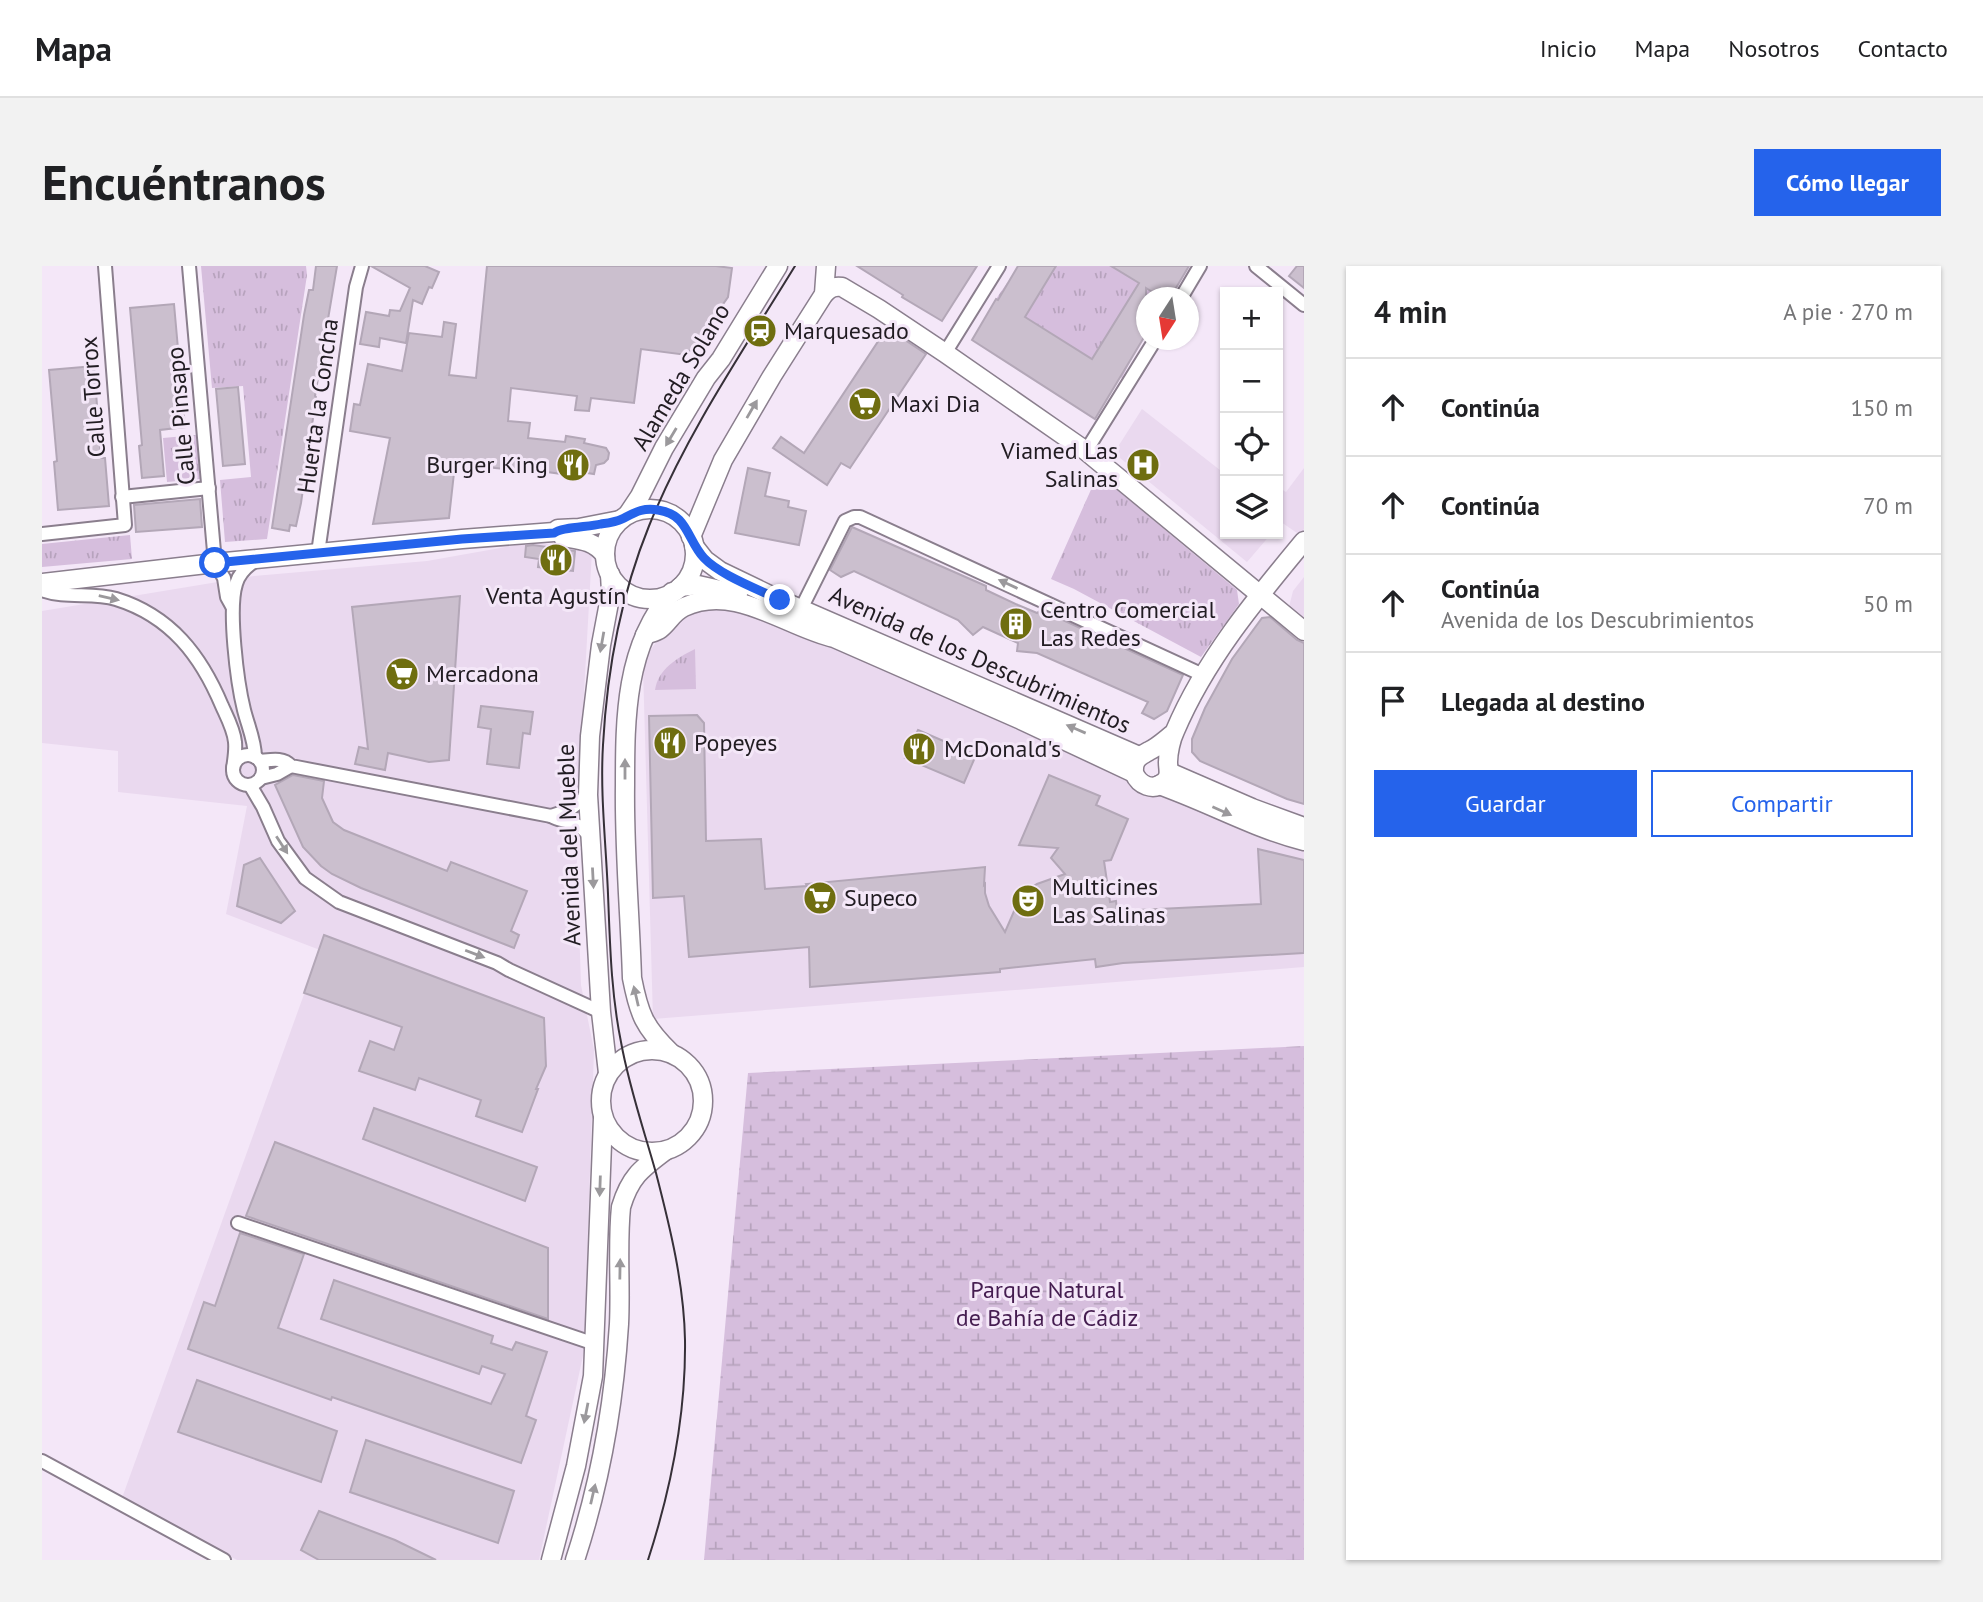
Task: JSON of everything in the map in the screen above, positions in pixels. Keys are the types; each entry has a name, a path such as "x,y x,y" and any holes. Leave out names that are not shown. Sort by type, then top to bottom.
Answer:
{"main road":[{"name":"Alameda Solano","path":"624,517 706,378 721,359 778,266"},
{"path":"824,294 825,266"},
{"path":"693,541 723,460 772,376 824,294 835,286 842,287 945,353 1086,451 1304,631"},
{"path":"42,583 215,563 554,533 558,529 579,528 647,509 665,512 681,522 693,541 695,555 691,573 660,606 645,635 634,669 625,724 624,822 632,978 636,1000 647,1027 671,1053"},
{"path":"624,517 608,536 605,555 610,575 620,587 636,596 655,598 676,590"},
{"path":"554,533 560,537 592,543 605,555"},
{"name":"Avenida de los Descubrimientos","path":"693,541 705,560 720,571 1141,760"},
{"path":"1174,733 1141,760 1136,779 1146,786 1165,773 1174,733 1203,675 1260,594 1304,541"},
{"name":"Avenida del Mueble","path":"608,1073 601,1012 588,795 590,736 601,645 611,592 610,575"},
{"name":"Avenida de los Descubrimientos","path":"676,590 698,585 747,597 820,628 834,638"},
{"name":"Avenida de los Descubrimientos","path":"645,635 660,629 682,607 719,600 738,602 817,634 834,638 1021,720 1141,760"},
{"path":"1141,760 1160,753 1165,773 1187,795 1262,828 1304,841"},
{"path":"1165,773 1304,827"},
{"path":"551,1560 576,1466 593,1376 603,1118 601,1095 608,1073 615,1065 632,1053 645,1050 658,1049 683,1059 699,1080 704,1106 701,1119 694,1131 676,1147 652,1152 636,1150 625,1145 609,1129 603,1118"},
{"path":"575,1560 587,1524 601,1459 615,1371 619,1322 621,1207 632,1179 665,1151"}],"street":[{"name":"Calle Torrox","path":"42,534 125,525 105,266"},
{"name":"Calle Pinsapo","path":"189,266 215,563 225,578 232,606"},
{"name":"Huerta la Concha","path":"318,553 356,287 362,266"},
{"path":"945,353 999,266"},
{"path":"1188,287 1200,266"},
{"path":"1255,266 1304,305"},
{"path":"1086,451 1148,350"},
{"path":"122,497 209,488"},
{"path":"801,609 845,522 859,517 1203,675"},
{"path":"255,781 263,772 241,698 232,606 236,581 242,572 258,559"},
{"path":"42,590 52,594 113,598 147,612 176,632 193,653 214,688 235,741"},
{"path":"241,698 233,769 236,780 241,784 255,781 291,766"},
{"path":"233,769 235,763 244,756 278,760 291,766 551,816 574,823 591,838"},
{"path":"255,781 262,807 278,841 305,878 339,902 498,963 601,1012"},
{"path":"551,816 569,810 588,795"},
{"path":"238,1223 594,1345"},
{"path":"42,1461 224,1560"}],"shaded area":[{"path":"1142,409 1220,470 1220,539 1267,539 1247,562 1114,453"},
{"path":"1304,468 1304,529 1300,535 1283,523 1283,490 1286,492"},
{"path":"534,542 592,551 576,834 581,985 594,1050 584,1351 539,1560 237,1560 122,1498 320,950 226,914 247,806 118,792 118,751 42,743 42,611 254,576 427,561"},
{"path":"1304,577 1304,619 1289,607 1293,591"},
{"path":"699,607 747,610 1268,839 1304,848 1304,967 653,1019 643,667 651,649 669,626"}],"green space":[{"path":"201,266 306,266 307,275 267,539 225,542 220,480 251,477 243,386 212,388"},
{"path":"1056,266 1112,266 1146,287 1136,287 1136,306 1128,301 1104,340 1132,358 1122,378 996,299 1007,283 1036,299"},
{"path":"196,435 200,479 167,482 163,438"},
{"path":"1098,474 1237,590 1239,604 1201,657 1051,579"},
{"path":"130,535 132,559 42,567 42,544"},
{"path":"695,649 696,689 655,690 664,670 675,660"},
{"name":"Parque Natural de Bahía de Cádiz","path":"1304,1046 1304,1560 704,1560 748,1073"}],"building":[{"path":"316,266 337,266 315,396 301,503 296,526 290,525 289,531 272,528 304,315 309,290 313,290"},
{"path":"371,266 425,266 439,272 422,304 413,300 406,343 380,338 379,347 360,344 366,312 389,316 390,310 400,311 410,288"},
{"path":"487,266 732,268 728,297 687,355 641,349 634,403 591,398 589,411 575,410 577,396 511,388 508,421 530,423 528,438 565,442 566,436 585,439 584,443 606,448 608,459 596,465 594,474 562,469 562,474 455,464 449,518 373,524 390,438 350,431 354,404 360,405 368,364 402,371 409,333 442,337 444,322 456,324 449,375 476,378"},
{"path":"857,266 977,266 942,321"},
{"path":"1018,266 1056,266 1025,317 1092,359 1136,288 1136,350 1095,419 972,340 996,299 998,300"},
{"path":"1111,266 1189,266 1177,287 1137,287 1139,283"},
{"path":"1297,266 1304,266 1304,288 1289,276"},
{"path":"174,304 185,427 160,430 164,476 142,478 139,446 142,445 130,308"},
{"path":"887,328 926,354 850,468 841,463 827,485 773,448 781,437 804,453"},
{"path":"94,366 101,458 105,458 109,506 58,510 54,462 57,461 49,370"},
{"path":"238,387 245,464 223,466 216,389"},
{"path":"748,468 770,473 765,496 789,501 788,507 806,511 799,545 735,533"},
{"path":"200,499 202,527 136,532 134,505"},
{"name":"Centro Comercial Las Redes","path":"852,527 986,586 986,590 1018,605 1037,613 1041,610 1183,675 1167,711 1154,719 1142,713 1148,702 1037,653 1017,651 1018,643 983,627 973,635 958,620 854,571 841,577 830,570"},
{"path":"526,546 575,551 573,571 538,567 539,559 525,557"},
{"path":"460,596 449,760 429,762 388,753 385,770 355,764 359,747 368,749 352,607"},
{"path":"1270,617 1304,643 1304,804 1200,761 1192,752 1192,739 1205,708 1232,659 1262,618"},
{"path":"481,706 533,712 530,734 523,733 519,768 487,764 491,729 478,727"},
{"path":"697,715 704,723 706,841 761,839 765,889 985,867 984,885 989,906 1005,932 1018,902 1026,891 1065,874 1051,858 1058,848 1019,845 1049,775 1100,796 1096,805 1128,819 1111,860 1104,861 1110,902 1116,901 1117,911 1261,904 1258,849 1304,860 1304,953 1123,963 1096,967 1095,959 1000,969 1000,972 810,987 809,947 689,957 684,896 653,898 649,716"},
{"path":"918,730 976,755 964,783 905,758"},
{"path":"293,775 324,781 322,798 333,822 344,830 447,871 451,862 527,891 511,931 519,935 514,948 361,888 321,866 303,847 275,785"},
{"path":"260,858 295,911 281,923 237,906 244,865"},
{"path":"324,935 544,1018 546,1066 522,1132 476,1116 481,1100 419,1078 415,1090 359,1071 370,1041 394,1050 402,1027 304,993"},
{"path":"374,1108 537,1167 525,1201 363,1139"},
{"path":"275,1142 548,1248 548,1319 246,1216"},
{"path":"240,1233 304,1254 278,1328 491,1404 505,1374 482,1366 479,1374 321,1319 334,1280 493,1336 491,1343 512,1350 516,1342 547,1352 526,1416 536,1420 521,1463 188,1349 204,1302 215,1306"},
{"path":"197,1380 337,1431 321,1482 178,1432"},
{"path":"366,1440 514,1491 498,1543 350,1492"},
{"path":"319,1511 395,1540 436,1560 319,1560 301,1550"}],"tram line":[{"path":"648,1560 676,1452 683,1396 685,1340 679,1277 671,1235 628,1075 615,1005 602,782 608,689 623,606 639,552 664,492 716,393 795,266"}],"place":[{"name":"Marquesado","path":"760,331"},
{"name":"Maxi Dia","path":"865,404"},
{"name":"Burger King","path":"573,465"},
{"name":"Viamed Las Salinas","path":"1143,465"},
{"name":"Venta Agustín","path":"556,560"},
{"name":"Centro Comercial Las Redes","path":"1016,624"},
{"name":"Mercadona","path":"402,674"},
{"name":"Popeyes","path":"670,743"},
{"name":"McDonald's","path":"919,749"},
{"name":"Supeco","path":"820,898"},
{"name":"Multicines Las Salinas","path":"1028,901"}],"route":[{"path":"215,563 462,539 554,533 558,529 620,520 637,511 656,509 674,516 687,528 694,545 705,560 720,571 780,600"}]}
